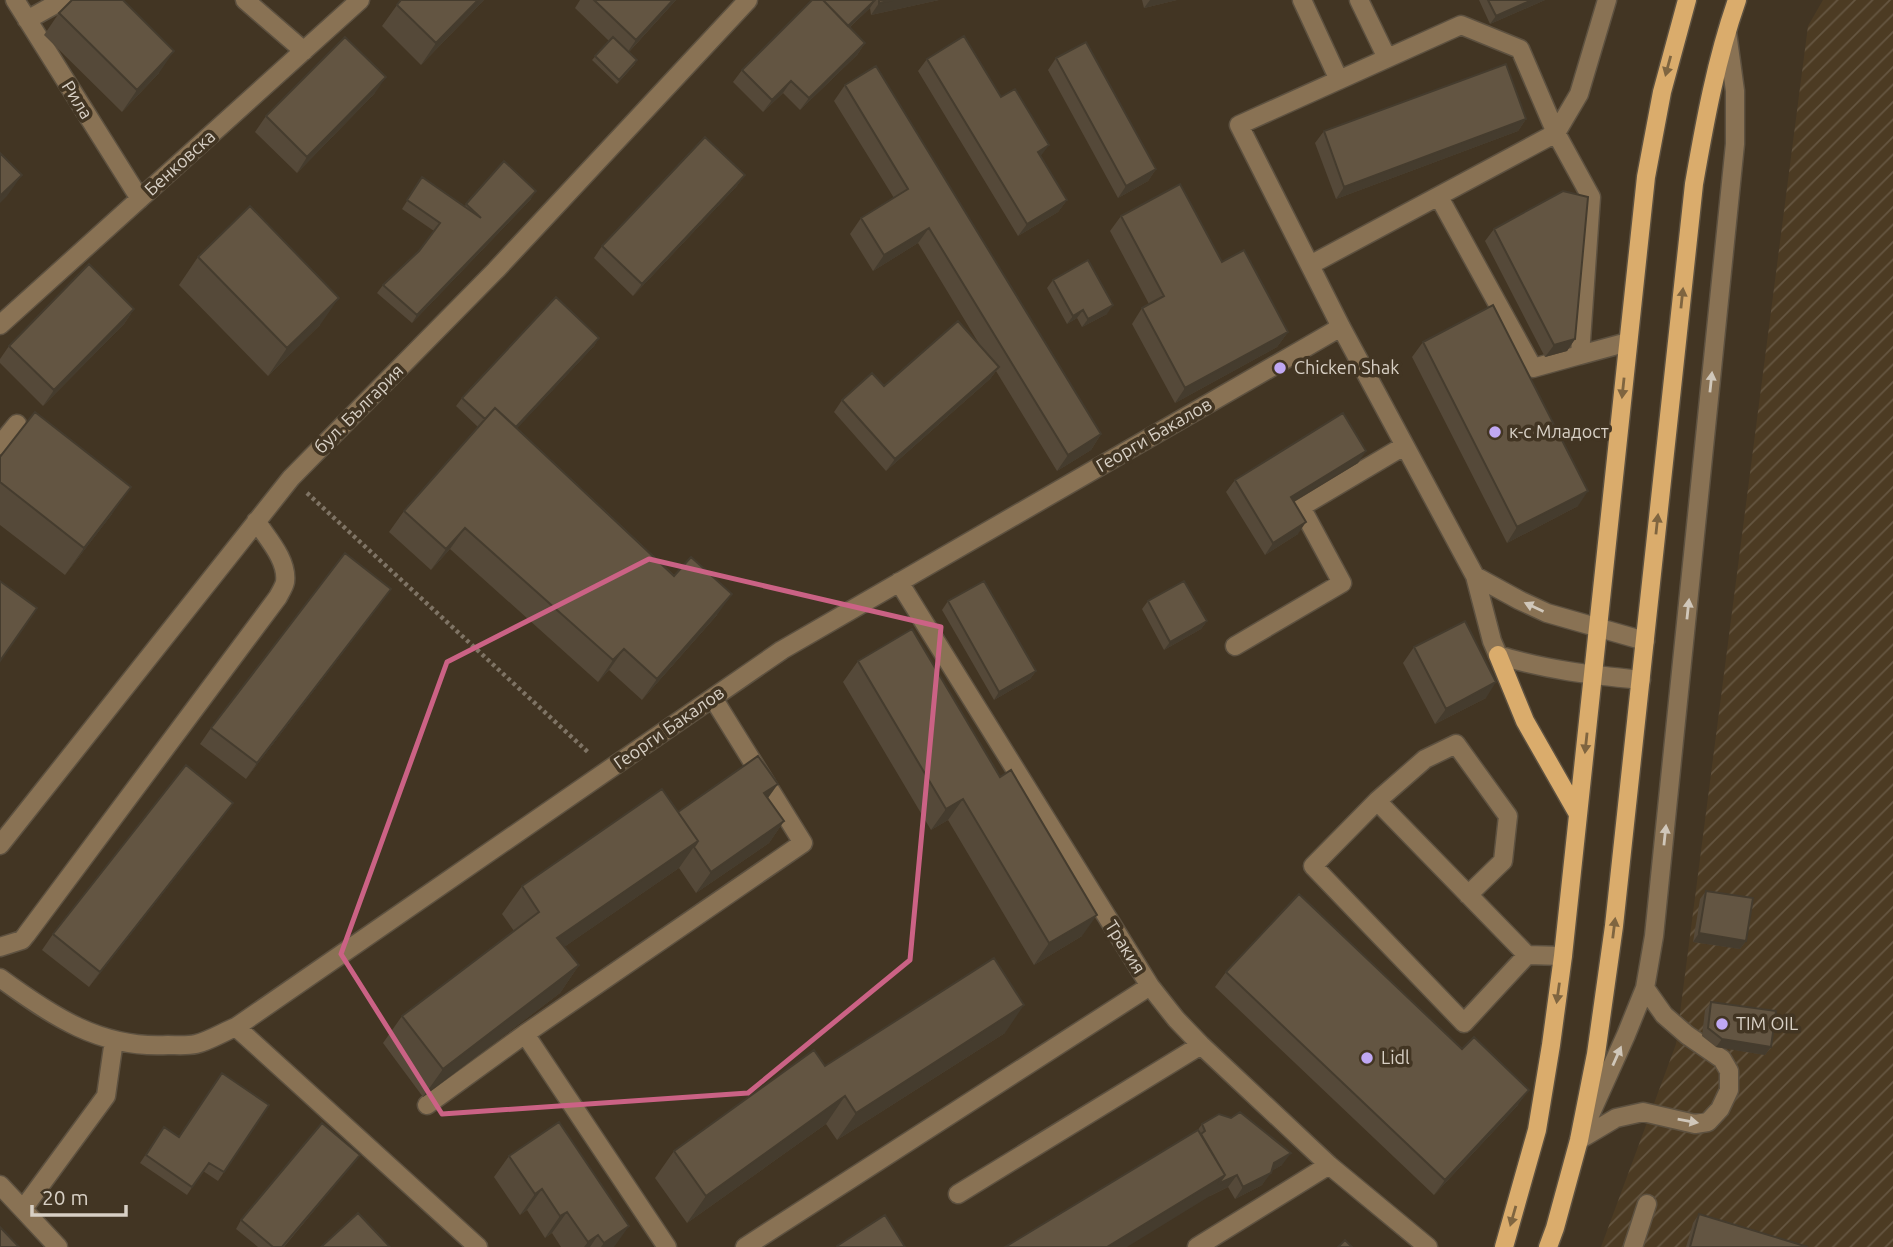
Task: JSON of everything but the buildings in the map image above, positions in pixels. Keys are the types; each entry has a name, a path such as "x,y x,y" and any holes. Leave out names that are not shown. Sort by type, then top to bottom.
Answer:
{"main road":[{"path":"1504,1247 1537,1130 1551,1045 1563,956 1646,177 1662,92 1687,0"},
{"path":"1548,1247 1579,1140 1596,1054 1614,926 1694,184 1708,104 1737,0"},
{"path":"1498,655 1525,721 1578,814"}],"street":[{"name":"Рила","path":"15,0 140,199"},
{"path":"27,20 63,0"},
{"path":"245,0 304,51"},
{"name":"Бенковска","path":"0,325 360,0"},
{"name":"бул. България","path":"0,845 291,478 496,270 748,0"},
{"path":"1302,0 1339,80"},
{"path":"1359,0 1387,58"},
{"path":"1310,265 1556,134 1579,94 1607,0"},
{"path":"1580,355 1591,197 1556,134 1520,49 1461,25 1239,125 1341,327 1475,576 1498,655 1529,665 1641,680"},
{"path":"1579,1140 1645,988 1654,936 1735,144 1735,91 1727,30"},
{"path":"1439,197 1533,368 1628,342"},
{"name":"Георги Бакалов","path":"0,978 34,1003 74,1026 114,1040 153,1046 196,1044 236,1027 782,650 1341,327"},
{"path":"0,445 17,424"},
{"path":"1235,646 1342,583 1301,507 1404,446"},
{"path":"0,947 22,940 26,935 278,597 285,583 285,569 256,521"},
{"path":"1475,576 1547,613 1645,641"},
{"name":"Тракия","path":"899,582 1150,986 1176,1019 1329,1165 1428,1247"},
{"path":"427,1105 525,1034 803,843 713,698"},
{"path":"1468,895 1503,861 1508,816 1456,744 1425,758 1377,801 1313,866 1464,1023 1527,955"},
{"path":"1377,801 1527,955 1563,956"},
{"path":"751,1245 1150,986"},
{"path":"1579,1140 1616,1118 1643,1112 1695,1124 1707,1122 1720,1109 1729,1090 1729,1071 1722,1059 1664,1015 1645,988"},
{"path":"236,1027 478,1247"},
{"path":"525,1034 667,1247"},
{"path":"23,1209 106,1096 114,1040"},
{"path":"958,1194 1201,1045"},
{"path":"1197,1247 1329,1165"},
{"path":"0,1185 58,1247"},
{"path":"1633,1247 1647,1204"}],"path":[{"path":"291,478 607,771"}],"highlighted area":[{"path":"649,559 941,627 910,960 748,1093 442,1114 341,954 447,662"}],"shaded area":[{"path":"1823,0 1893,0 1893,1247 1601,1247 1676,1044 1808,26"}],"place":[{"name":"Chicken Shak","path":"1280,368"},
{"name":"к-с Младост","path":"1495,432"},
{"name":"TIM OIL","path":"1722,1024"},
{"name":"Lidl","path":"1367,1058"}]}
